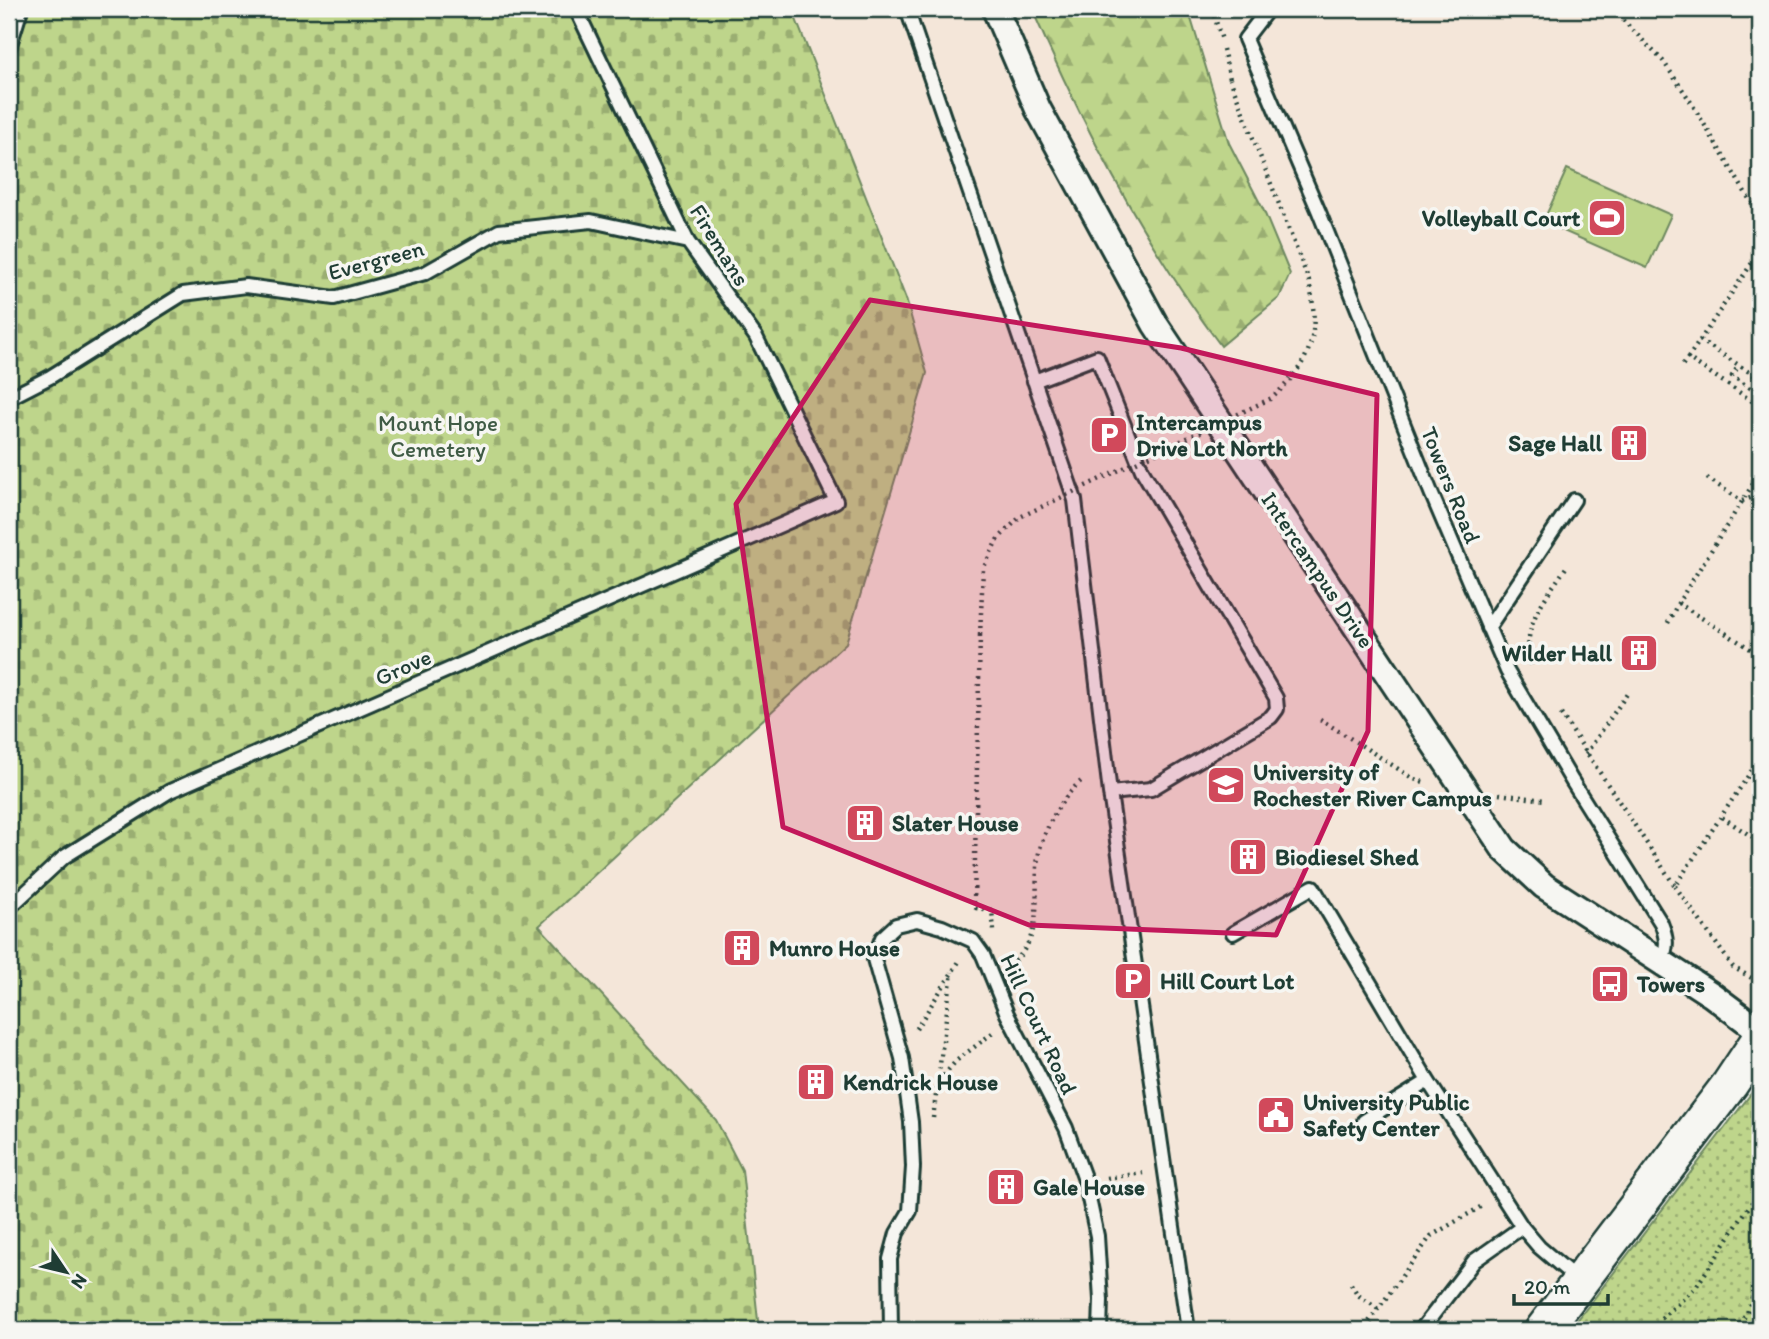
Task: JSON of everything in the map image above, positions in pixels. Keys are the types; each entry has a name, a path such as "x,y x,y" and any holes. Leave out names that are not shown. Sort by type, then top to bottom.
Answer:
{"street":[{"name":"Intercampus Drive","path":"995,9 1038,108 1154,324 1504,849 1544,886 1729,1006 1760,1031"},
{"path":"1545,1330 1730,1084 1760,1039"}],"lane":[{"path":"9,48 21,9"},
{"name":"Firemans","path":"576,9 688,242 757,337 836,501"},
{"path":"907,9 1075,500 1110,793 1188,1330"},
{"name":"Towers Road","path":"1268,9 1245,39 1320,212 1432,495 1507,671 1661,923 1667,937 1667,949 1661,961"},
{"name":"Evergreen","path":"9,398 50,377 183,294 246,286 334,298 425,273 499,231 591,221 688,242"},
{"path":"1034,381 1097,358 1142,470 1276,698 1277,709 1271,717 1151,789 1110,793"},
{"path":"1488,628 1574,500"},
{"name":"Grove","path":"9,908 64,857 170,791 836,501"},
{"path":"1233,933 1313,887 1429,1081 1522,1227 1539,1247 1580,1282"},
{"name":"Hill Court Road","path":"891,1330 890,1259 897,1233 910,1211 913,1167 911,1122 902,1058 874,959 882,938 896,925 917,920 942,927 973,941 983,955 1007,1014 1066,1128 1085,1180 1097,1236 1100,1330"},
{"path":"1364,1121 1429,1081"},
{"path":"1421,1330 1474,1262 1522,1227"}],"path":[{"path":"1617,9 1616,13 1663,61 1760,217"},
{"path":"995,940 992,910 976,908 974,902 983,569 996,540 1020,517 1272,398 1293,379 1305,359 1314,335 1315,310 1309,281 1230,79"},
{"path":"1683,365 1760,251"},
{"path":"1700,340 1760,379"},
{"path":"1688,358 1752,401 1758,393 1732,376 1739,365"},
{"path":"1668,623 1760,474"},
{"path":"1707,478 1741,501"},
{"path":"1741,501 1756,496 1760,499"},
{"path":"1532,669 1527,651 1530,625 1567,566"},
{"path":"1678,603 1760,655"},
{"path":"1587,754 1627,694"},
{"path":"1560,712 1731,969 1755,980 1760,978"},
{"path":"1320,719 1414,779"},
{"path":"1675,886 1760,758"},
{"path":"1005,971 1021,956 1036,921 1037,865 1042,841 1072,789 1081,782"},
{"path":"1489,792 1544,800"},
{"path":"1722,817 1760,842"},
{"path":"897,1041 914,1031 962,956"},
{"path":"933,1121 952,972"},
{"path":"939,1081 969,1049 1001,1027"},
{"path":"1103,1178 1119,1176"},
{"path":"1624,1330 1642,1326 1654,1329 1660,1320 1696,1287 1760,1190"},
{"path":"1378,1330 1368,1323 1431,1236 1501,1195"},
{"path":"1736,1330 1747,1313 1760,1273"},
{"path":"1351,1284 1358,1295 1378,1309"}],"highlighted area":[{"path":"870,300 1181,348 1377,395 1368,731 1276,935 1029,925 783,827 736,504"}],"shaded area":[{"name":"University of Rochester River Campus","path":"792,9 1760,9 1760,1011 1554,1282 1581,1330 759,1330 742,1170 716,1120 539,926 846,643 927,373 906,299"}],"green space":[{"name":"Mount Hope Cemetery","path":"9,9 792,9 906,299 927,373 846,643 539,926 716,1120 742,1170 759,1330 9,1330"},
{"path":"1032,9 1188,9 1229,143 1263,209 1290,274 1279,298 1221,346 1166,266 1117,183 1072,97"},
{"name":"Volleyball Court","path":"1567,169 1671,215 1647,268 1543,222"},
{"path":"1760,1082 1760,1330 1581,1330 1576,1322"}],"place":[{"name":"Volleyball Court","path":"1607,218"},
{"name":"Intercampus Drive Lot North","path":"1109,435"},
{"name":"Sage Hall","path":"1629,443"},
{"name":"Wilder Hall","path":"1639,653"},
{"name":"University of Rochester River Campus","path":"1226,785"},
{"name":"Slater House","path":"865,823"},
{"name":"Biodiesel Shed","path":"1248,857"},
{"name":"Munro House","path":"742,948"},
{"name":"Hill Court Lot","path":"1133,981"},
{"name":"Towers","path":"1610,984"},
{"name":"Kendrick House","path":"816,1082"},
{"name":"University Public Safety Center","path":"1276,1115"},
{"name":"Gale House","path":"1006,1187"}]}
